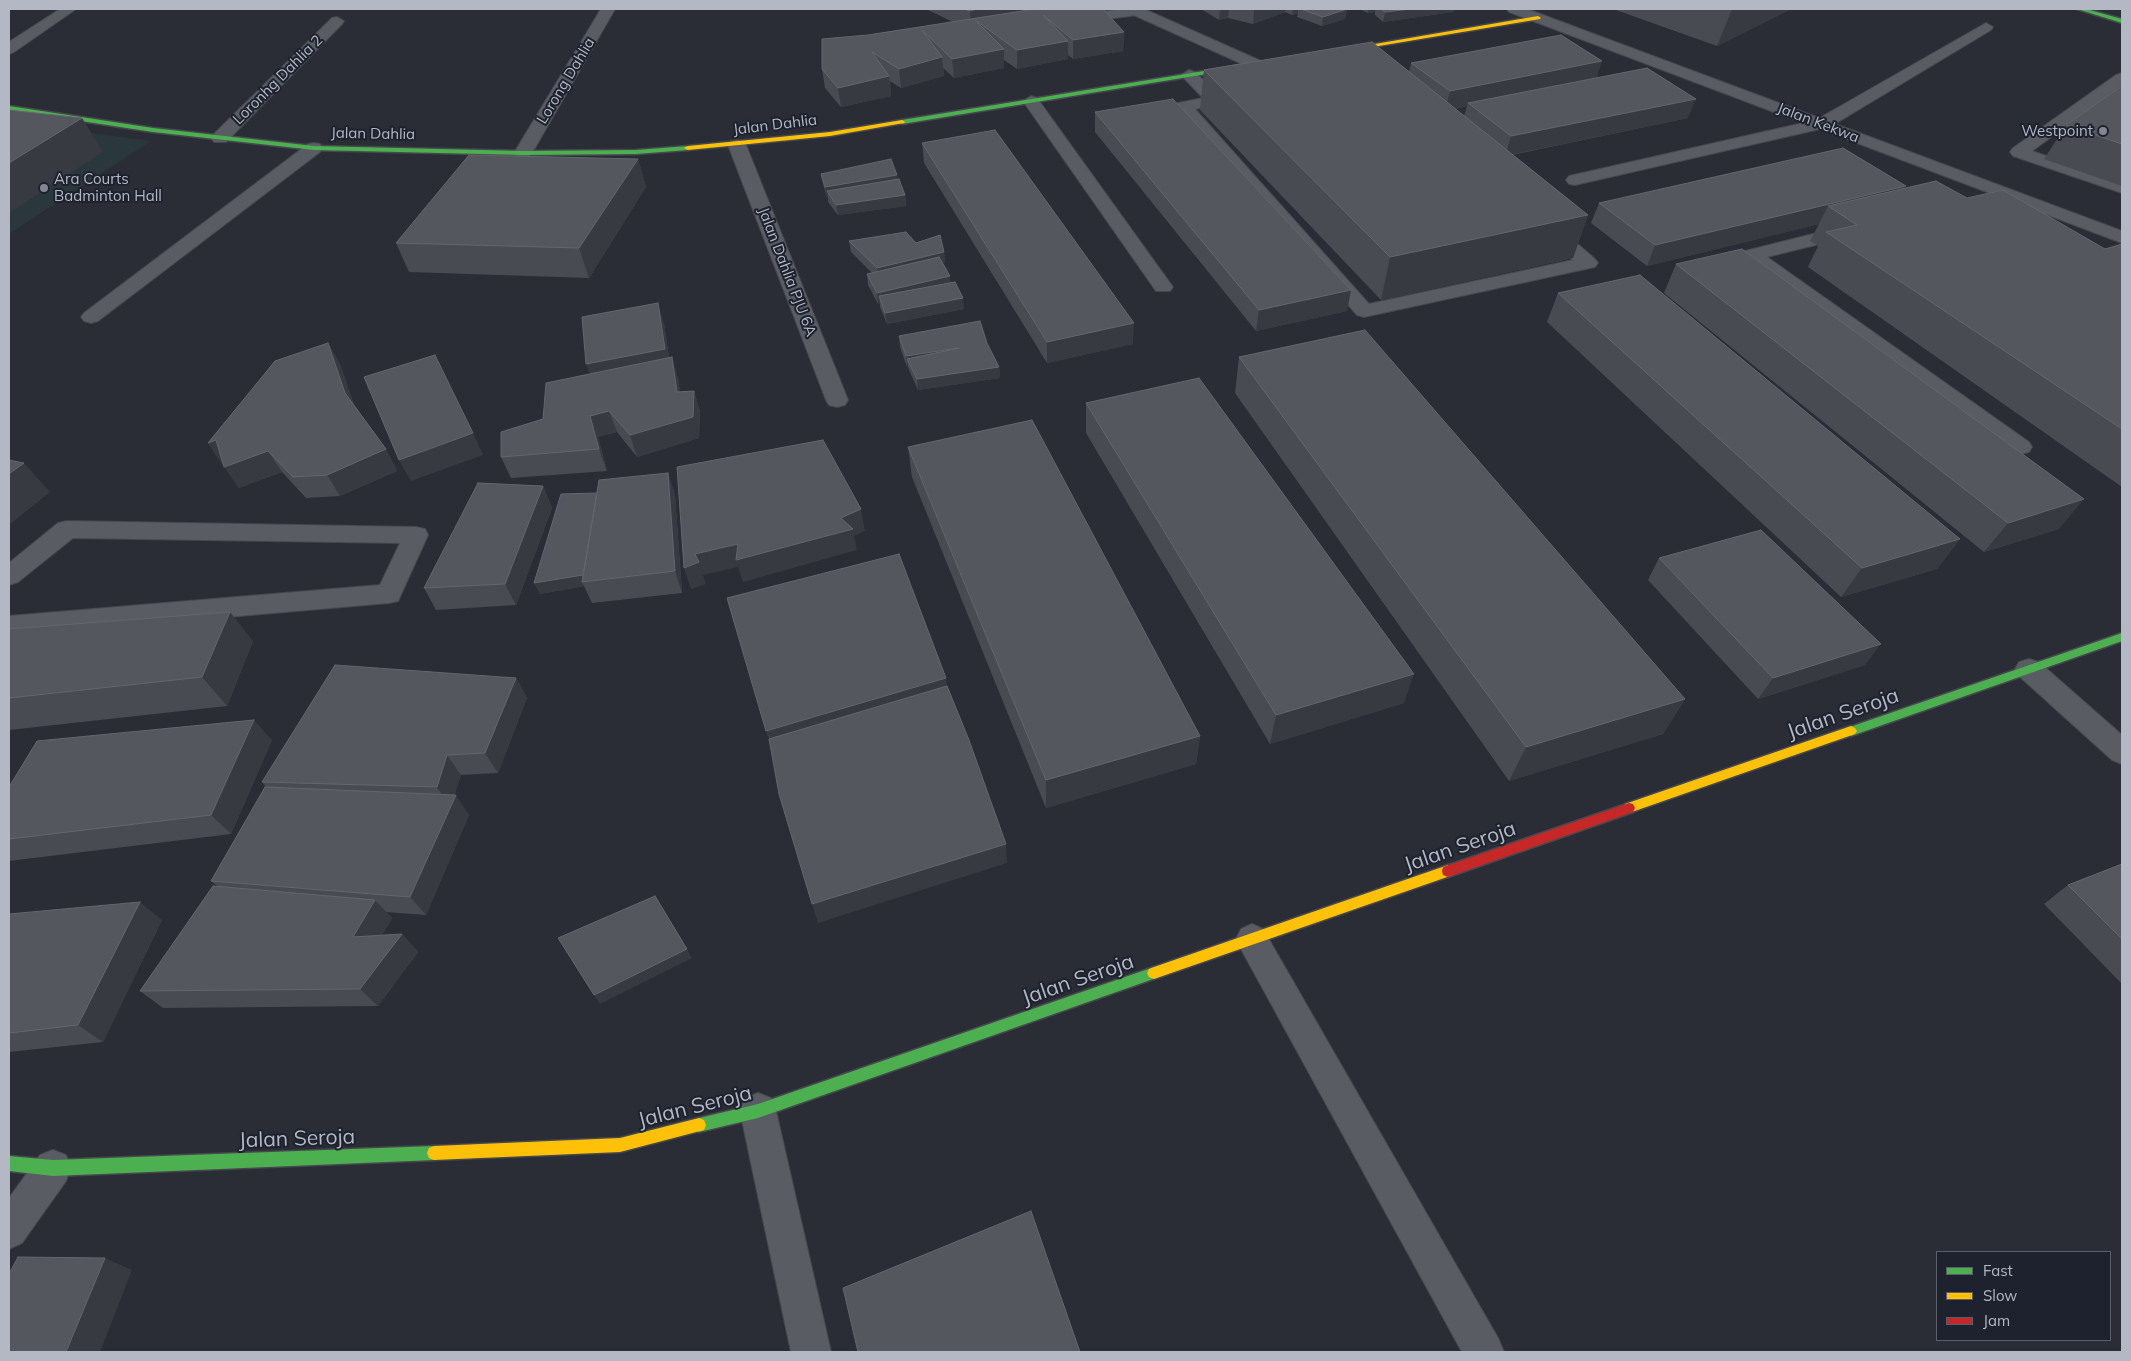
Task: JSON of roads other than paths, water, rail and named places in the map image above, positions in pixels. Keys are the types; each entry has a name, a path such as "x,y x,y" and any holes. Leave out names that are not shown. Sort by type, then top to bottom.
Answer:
{"street":[{"path":"9,49 69,9"},
{"name":"Lorong Dahlia","path":"523,153 608,9"},
{"name":"Jalan Kekwa","path":"1514,9 2122,238"},
{"path":"1060,21 1134,10 1253,65 1264,90"},
{"path":"2085,10 2122,17"},
{"path":"2085,10 2122,21"},
{"path":"1323,53 1538,18"},
{"name":"Loronhg Dahlia 2","path":"220,138 337,21"},
{"path":"1575,180 1822,124 1986,27"},
{"name":"Jalan Dahlia","path":"9,108 220,138 314,148 523,153 636,152 736,145 830,134 1253,65"},
{"path":"1370,73 1588,263 1364,311 1184,106 1264,90 1370,73"},
{"path":"1189,75 1214,100"},
{"path":"2122,78 2019,152 2122,188"},
{"path":"1031,101 1163,287"},
{"name":"Jalan Dahlia PJU 6A","path":"736,145 837,400"},
{"path":"91,316 314,148"},
{"path":"1867,227 1752,255 2022,447"},
{"path":"9,576 67,529 416,535 389,594 9,626"},
{"name":"Jalan Seroja","path":"9,1164 53,1168 620,1145 758,1111 2122,637"},
{"path":"2029,669 2122,752"},
{"path":"1252,939 1484,1352"},
{"path":"758,1111 811,1352"},
{"path":"9,1230 53,1168"}],"place":[{"name":"Westpoint","path":"2103,131"},
{"name":"Ara Courts Badminton Hall","path":"44,188"}]}
